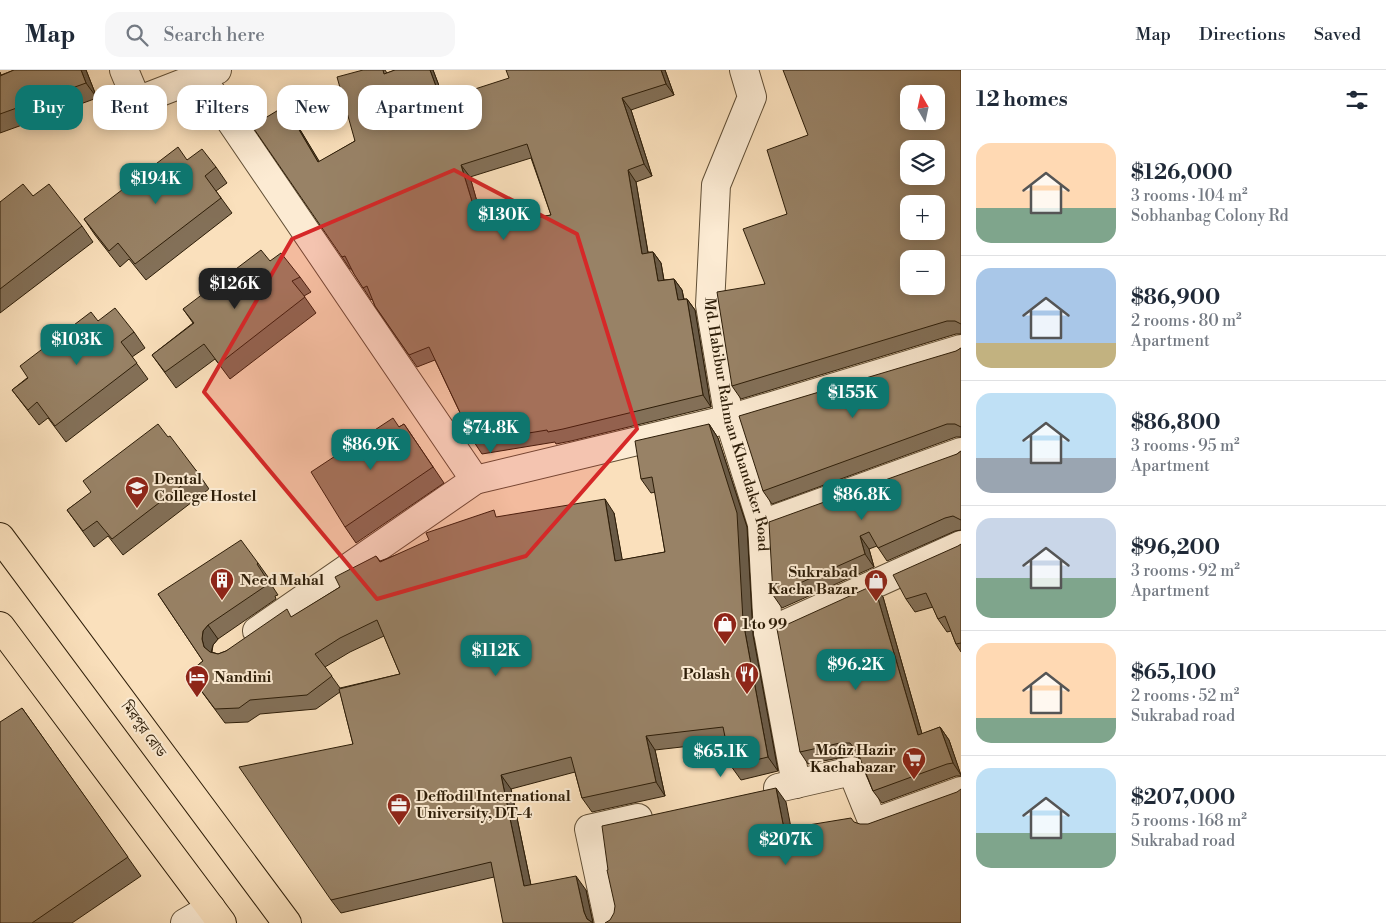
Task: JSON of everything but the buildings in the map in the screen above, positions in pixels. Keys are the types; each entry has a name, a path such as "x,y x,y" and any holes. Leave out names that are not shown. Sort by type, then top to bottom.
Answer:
{"highway":[{"name":"মিরপুর রোড","path":"0,536 287,923"},
{"path":"0,626 217,915"}],"street":[{"path":"124,70 137,101 209,73 475,480"},
{"name":"Md. Habibur Rahman Khandaker Road","path":"744,70 752,97 716,185 710,305 729,419 762,524 768,632 796,784"},
{"path":"235,646 475,480 729,419 961,349"},
{"path":"762,524 961,452"},
{"path":"768,632 961,546"},
{"path":"758,792 852,771 873,823 961,791"},
{"path":"609,923 590,829 665,812"},
{"path":"185,923 217,915"}],"highlighted area":[{"path":"454,170 577,234 637,429 526,556 377,599 204,392 292,239"}],"place":[{"name":"Dental College Hostel","path":"137,509"},
{"name":"Need Mahal","path":"222,601"},
{"name":"Sukrabad Kacha Bazar","path":"876,602"},
{"name":"1 to 99","path":"725,645"},
{"name":"Polash","path":"747,695"},
{"name":"Nandini","path":"197,698"},
{"name":"Mofiz Hazir Kachabazar","path":"914,780"},
{"name":"Deffodil International University, DT-4","path":"399,826"}]}
